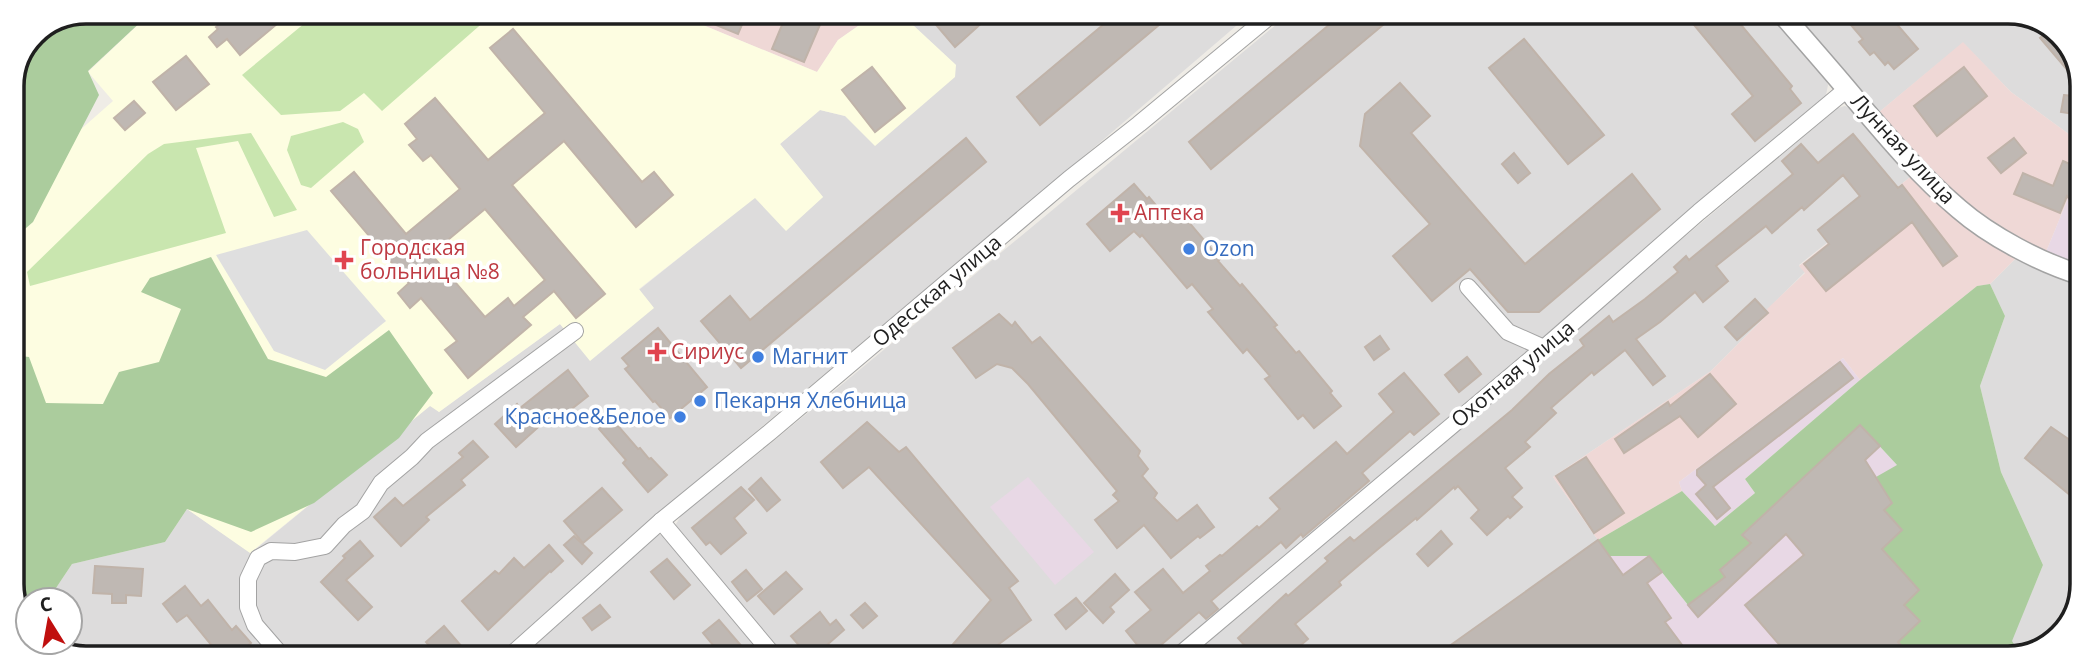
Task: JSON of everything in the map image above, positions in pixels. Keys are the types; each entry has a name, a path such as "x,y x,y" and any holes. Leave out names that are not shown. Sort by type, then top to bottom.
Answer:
{"street":[{"name":"Одесская улица","path":"522,646 662,521 1069,179 1260,24"},
{"name":"Лунная улица","path":"1791,24 1903,153 1960,210 1999,236 2055,267 2069,271"},
{"name":"Охотная улица","path":"1190,646 1847,89"},
{"path":"1468,287 1508,332 1544,348"},
{"path":"273,646 255,625 247,607 248,579 258,558 271,551 295,552 325,546 344,525 363,511 381,483 427,441 575,331"},
{"path":"662,521 766,646"}],"shaded area":[{"name":"Городская больница №8","path":"139,24 701,24 817,72 838,40 861,24 912,24 956,65 955,77 875,146 845,116 820,110 780,144 823,197 786,231 755,198 639,289 654,308 590,361 560,324 439,412 430,406 250,553 187,509 25,443 24,179 113,101 88,72"},
{"path":"701,24 861,24 838,40 817,72"},
{"path":"912,24 1238,24 684,492 611,555 515,646 84,646 84,586 57,586 72,564 165,542 187,509 251,553 431,405 439,412 560,324 590,360 653,307 639,290 755,197 786,230 823,197 780,144 820,110 845,116 956,65"},
{"path":"1277,24 1778,24 1825,76 1828,85 1826,95 1537,346 1182,646 773,646 678,534 676,524 682,514"},
{"path":"1804,24 2016,25 2035,31 2051,43 2063,59 2068,74 2069,134 2011,92 1963,43 1878,113"},
{"path":"1963,42 2011,92 2069,134 2069,196 2046,252 1967,203 1925,165 1878,113"},
{"path":"1845,106 1853,110 1914,174 1799,265 1805,272 1768,309 1770,312 1711,371 1553,477 1598,540 1449,646 1197,646 1838,108"},
{"path":"1914,174 1984,238 2016,258 1990,284 1977,286 1860,380 1843,358 1679,482 1682,491 1598,540 1553,477 1711,371 1769,313 1767,309 1805,273 1799,266"},
{"path":"2069,196 2069,263 2046,252"},
{"path":"307,230 386,321 325,370 274,351 216,255"},
{"path":"2016,258 2069,281 2069,592 2059,618 2045,633 2014,645 2011,641 2043,565 2001,472 1980,386 2005,316 1990,284"},
{"path":"1843,358 1860,380 1745,479 1755,493 1715,526 1682,491 1679,482"},
{"path":"1860,425 1897,465 1892,503 1902,530 1920,621 1915,646 1449,646 1598,540 1609,556 1649,556 1688,605 1725,576 1720,570 1751,544 1742,535"},
{"path":"1028,477 1094,552 1055,585 990,507"},
{"path":"656,534 667,536 760,646 528,646"}],"green space":[{"path":"87,24 138,24 88,71 99,95 33,222 24,229 24,87 29,63 43,43 63,29"},
{"path":"304,24 481,24 382,111 364,93 340,111 281,115 242,75"},
{"path":"343,122 358,129 364,142 311,188 301,185 287,150 291,136"},
{"path":"251,133 297,210 274,217 238,141 196,148 226,233 30,286 27,272 148,154 164,144"},
{"path":"211,257 268,359 326,377 389,330 433,393 399,438 314,503 251,532 187,509 165,542 72,564 57,586 25,586 25,356 29,357 46,403 103,404 119,372 159,362 181,309 141,292 150,278"},
{"path":"1990,284 2005,316 1980,386 2001,472 2043,565 2012,641 2014,645 1902,646 1898,642 1919,621 1904,605 1882,549 1902,530 1884,510 1892,503 1876,477 1897,465 1860,425 1743,535 1751,543 1720,570 1725,577 1688,605 1649,556 1609,556 1598,540 1682,491 1715,526 1755,493 1745,479 1860,380 1977,286"}],"building":[{"path":"220,24 277,24 240,55 227,39 217,47 209,37 218,29 216,27"},
{"path":"714,24 742,24 738,34"},
{"path":"782,24 820,24 804,62 772,49"},
{"path":"935,24 981,24 955,47"},
{"path":"1104,24 1160,24 1040,125 1017,97"},
{"path":"1330,24 1384,24 1211,169 1189,142"},
{"path":"1693,24 1740,24 1792,86 1790,89 1801,103 1755,141 1732,114 1753,96"},
{"path":"1897,24 1918,49 1894,69 1888,62 1885,65 1874,52 1870,55 1859,42 1863,39 1851,25"},
{"path":"513,29 642,182 654,172 673,195 636,227 564,141 512,185 605,294 576,318 554,291 523,317 531,325 468,378 445,350 457,341 421,298 410,308 398,293 409,283 331,191 354,172 406,234 460,189 431,155 423,161 409,145 417,139 405,124 435,98 488,160 545,113 490,48","holes":["485,209 545,280 514,306 508,298 485,317 431,254"]},
{"path":"2043,36 2057,49 2067,69 2040,38"},
{"path":"1524,39 1604,135 1568,164 1489,68"},
{"path":"186,56 209,84 176,110 153,82"},
{"path":"872,67 905,108 875,132 842,90"},
{"path":"1964,67 1987,96 1937,136 1914,106"},
{"path":"1400,83 1430,116 1411,133 1525,264 1632,174 1660,209 1539,312 1508,312 1470,269 1432,301 1393,256 1430,224 1360,146 1365,114"},
{"path":"2064,95 2069,96 2069,113 2061,112"},
{"path":"134,101 145,113 125,130 114,118"},
{"path":"1853,134 1898,188 1902,185 1957,256 1943,266 1912,222 1826,291 1804,264 1829,244 1818,230 1860,196 1843,175 1804,210 1802,207 1772,233 1766,226 1716,266 1728,281 1703,302 1695,292 1636,339 1665,376 1653,385 1625,350 1594,375 1592,372 1551,408 1556,413 1525,442 1530,447 1505,468 1522,488 1512,497 1522,507 1510,518 1508,516 1487,535 1471,518 1479,510 1458,486 1455,489 1454,487 1339,582 1341,585 1295,624 1308,639 1300,646 1245,646 1238,638 1286,594 1288,596 1328,561 1325,558 1350,537 1354,541 1512,410 1549,374 1584,346 1580,340 1609,316 1613,322 1645,299 1678,272 1674,267 1686,256 1689,260 1793,174 1782,161 1801,144 1818,163"},
{"path":"966,138 986,162 741,368 701,321 730,296 750,320"},
{"path":"2014,138 2026,153 2001,173 1988,158"},
{"path":"1514,153 1530,173 1518,183 1502,164"},
{"path":"2063,161 2069,164 2069,199 2067,196 2060,213 2014,194 2023,173 2053,186"},
{"path":"1134,184 1165,216 1174,208 1187,220 1220,259 1218,261 1277,325 1274,327 1296,353 1299,351 1341,406 1314,428 1303,415 1298,419 1265,379 1270,376 1247,349 1243,353 1208,312 1213,309 1192,284 1187,288 1142,235 1140,237 1134,231 1110,251 1087,224"},
{"path":"1755,299 1768,313 1737,340 1725,327"},
{"path":"999,314 1012,326 1015,322 1032,343 1040,337 1140,451 1138,456 1148,469 1142,476 1157,493 1154,498 1177,521 1197,505 1214,527 1171,558 1144,525 1117,548 1095,520 1119,501 1113,495 1117,491 1012,368 997,364 976,378 953,348"},
{"path":"658,328 707,387 670,418 625,369 629,366 622,358"},
{"path":"1380,336 1389,349 1374,360 1365,347"},
{"path":"1467,357 1481,374 1459,392 1445,375"},
{"path":"1840,362 1853,378 1713,487 1730,508 1717,519 1696,494 1706,485 1697,475 1697,470"},
{"path":"568,370 588,396 560,418 555,412 516,447 495,424 517,404 520,408"},
{"path":"1404,373 1439,414 1414,435 1410,431 1362,473 1369,481 1303,537 1301,534 1286,548 1281,542 1211,601 1218,609 1206,619 1199,612 1160,646 1138,646 1126,631 1151,610 1135,592 1163,569 1183,593 1210,571 1206,566 1257,526 1259,528 1280,509 1270,498 1336,442 1347,454 1394,412 1379,394"},
{"path":"1710,374 1736,404 1698,437 1680,416 1624,453 1615,439 1668,402 1670,406"},
{"path":"612,419 638,449 667,475 648,492 623,463 626,460 599,429"},
{"path":"867,422 899,452 906,447 1018,581 1009,588 1031,620 996,646 952,646 991,600 869,467 843,488 821,462"},
{"path":"1860,425 1880,446 1865,460 1892,503 1884,510 1902,530 1882,549 1919,590 1904,605 1920,621 1898,642 1902,646 1780,646 1745,605 1804,555 1786,534 1698,617 1688,605 1725,577 1720,570 1751,543 1742,535"},
{"path":"2051,427 2070,440 2070,495 2025,458"},
{"path":"473,441 488,457 461,480 465,485 426,517 429,520 401,546 374,517 395,498 403,506 463,457 459,453"},
{"path":"1586,457 1624,513 1594,533 1556,476"},
{"path":"761,478 780,500 767,511 749,489"},
{"path":"741,487 754,500 734,518 746,533 721,554 710,542 706,545 692,528"},
{"path":"602,488 622,510 583,543 564,521"},
{"path":"1441,531 1452,544 1428,566 1417,554"},
{"path":"574,536 592,553 582,564 564,545"},
{"path":"1598,540 1623,575 1649,556 1662,572 1647,583 1671,618 1665,622 1683,646 1449,646"},
{"path":"360,541 373,556 346,580 372,607 358,620 321,582"},
{"path":"549,545 563,561 488,630 462,601 495,571 499,574 514,558 524,568"},
{"path":"667,559 690,585 674,599 651,572"},
{"path":"95,566 143,569 141,596 126,595 126,603 112,603 112,594 93,593"},
{"path":"746,570 762,589 747,601 732,582"},
{"path":"786,572 802,589 774,614 758,596"},
{"path":"1115,574 1129,590 1110,607 1114,612 1103,623 1084,603"},
{"path":"185,586 201,606 208,600 232,630 236,626 251,643 248,646 212,646 187,615 177,622 163,604"},
{"path":"1076,598 1087,611 1066,629 1055,615"},
{"path":"865,603 877,616 863,628 851,615"},
{"path":"600,605 610,617 592,630 583,618"},
{"path":"820,612 830,625 836,620 844,630 828,644 830,646 800,646 791,636"},
{"path":"719,620 741,646 714,646 703,633"},
{"path":"444,626 461,646 430,646 426,642"}],"place":[{"name":"Аптека","path":"1120,213"},
{"name":"Ozon","path":"1189,249"},
{"name":"Городская больница №8","path":"344,260"},
{"name":"Сириус","path":"657,352"},
{"name":"Магнит","path":"758,357"},
{"name":"Пекарня Хлебница","path":"700,401"},
{"name":"Красное&Белое","path":"680,417"}]}
